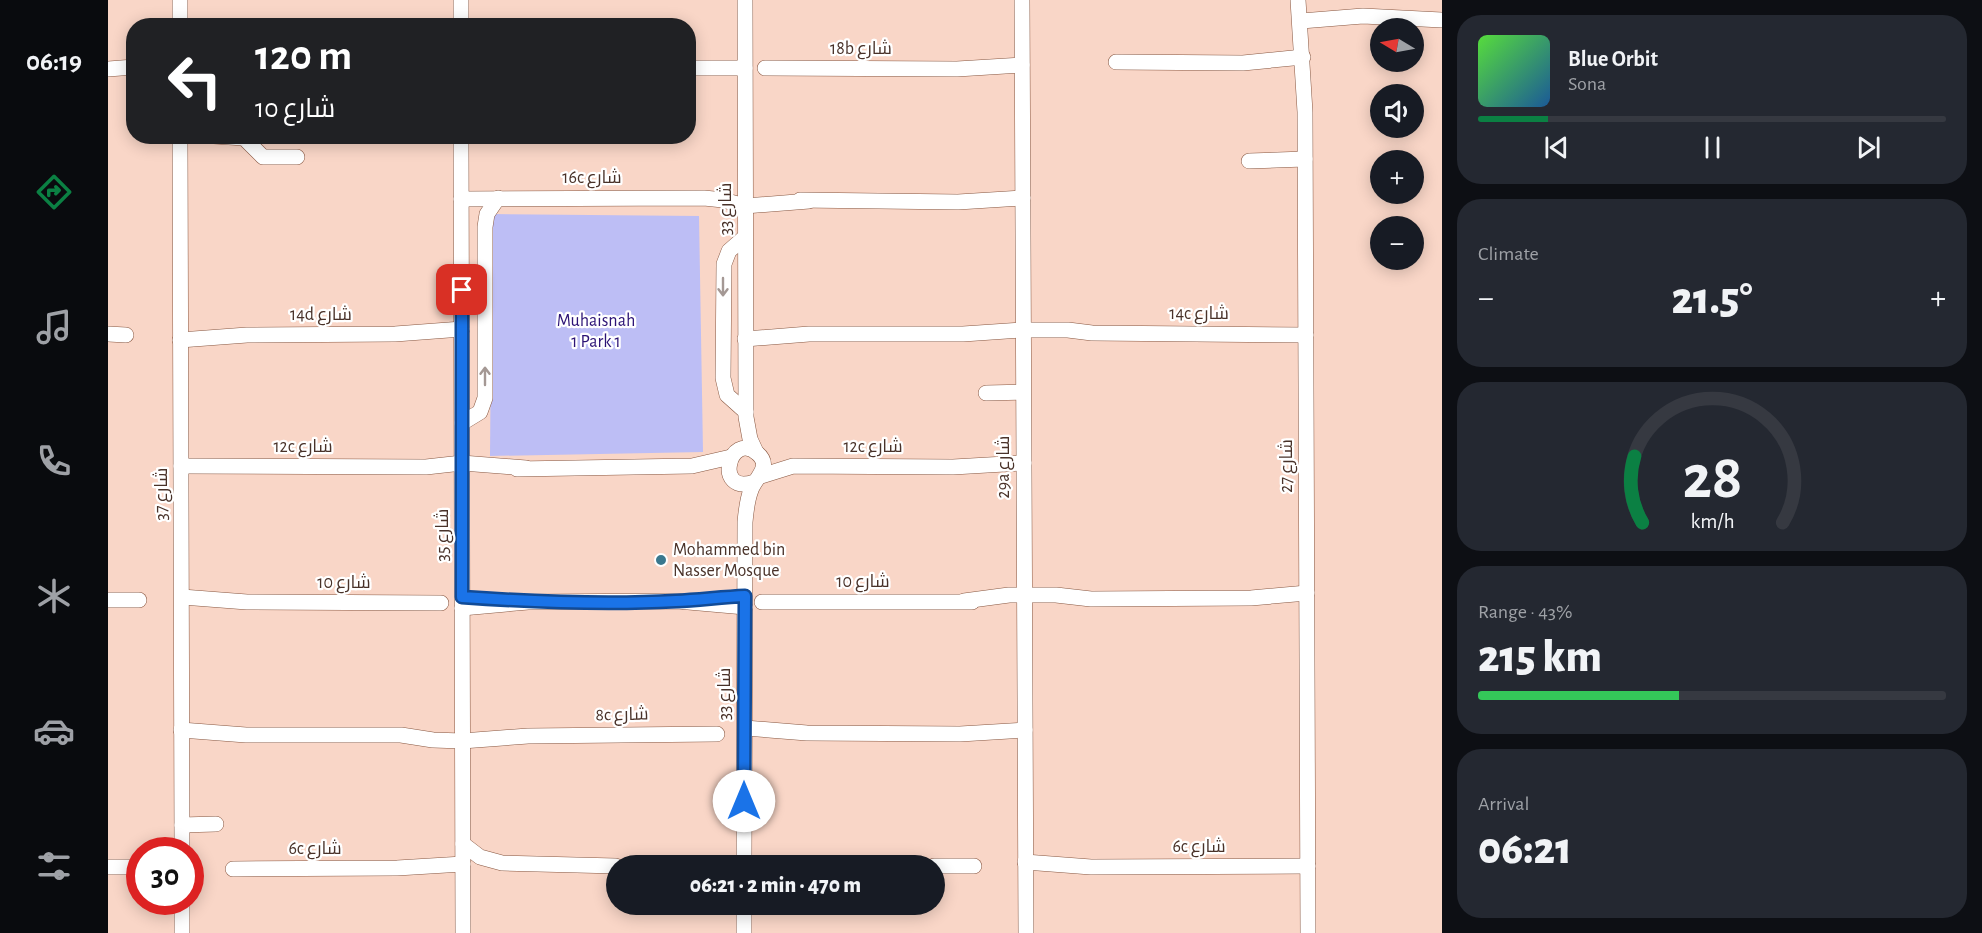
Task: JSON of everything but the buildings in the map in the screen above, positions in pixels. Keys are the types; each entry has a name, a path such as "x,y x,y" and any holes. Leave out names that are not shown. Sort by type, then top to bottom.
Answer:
{"street":[{"path":"180,0 180,18"},
{"path":"461,0 461,18"},
{"name":"شارع 33","path":"745,0 746,415 750,439 758,454"},
{"name":"29a شارع","path":"1022,0 1026,933"},
{"path":"1299,10 1442,20"},
{"name":"شارع 27","path":"1299,10 1304,63 1305,159 1308,933"},
{"path":"1116,62 1304,63"},
{"path":"111,69 126,68"},
{"path":"696,68 745,68"},
{"name":"18b شارع","path":"765,68 1022,70"},
{"path":"111,69 126,71"},
{"name":"شارع 37","path":"180,144 182,837"},
{"path":"250,144 263,157 297,157"},
{"name":"شارع 35","path":"461,144 463,933"},
{"path":"1249,161 1305,159"},
{"path":"462,423 480,412 485,398 485,220 490,207 498,198"},
{"name":"16c شارع","path":"461,199 704,198 745,201 1023,203"},
{"path":"745,237 729,251 724,264 723,378 727,395 746,415"},
{"path":"462,251 485,259"},
{"path":"108,334 126,335"},
{"name":"14d شارع","path":"180,334 462,335"},
{"name":"14c شارع","path":"745,334 1306,334"},
{"path":"986,393 1023,392"},
{"name":"شارع 33","path":"733,454 746,415"},
{"path":"746,449 758,454 764,465 757,479 743,484 734,479 728,469 733,454 746,449"},
{"name":"12c شارع","path":"181,466 462,468 692,466 733,454"},
{"name":"12c شارع","path":"758,454 793,466 1024,469"},
{"name":"12c شارع","path":"692,466 734,479"},
{"name":"12c شارع","path":"757,479 793,466"},
{"name":"شارع 33","path":"734,479 745,522"},
{"name":"شارع 33","path":"744,855 745,522 747,506 757,479"},
{"name":"شارع 10","path":"762,602 1307,599"},
{"path":"108,600 139,600"},
{"path":"462,602 745,601"},
{"name":"شارع 10","path":"182,602 441,603"},
{"name":"8c شارع","path":"181,735 401,735 423,732 462,736 493,731 528,736 717,734"},
{"path":"744,733 1025,736"},
{"path":"182,825 216,824"},
{"path":"463,844 480,856 501,863 606,866"},
{"path":"945,866 974,866"},
{"name":"6c شارع","path":"1025,867 1308,866"},
{"path":"108,867 126,867"},
{"name":"6c شارع","path":"233,869 463,869"},
{"path":"182,933 183,915"},
{"path":"744,915 744,933"}],"green space":[{"name":"Muhaisnah 1 Park 1","path":"492,214 699,216 703,452 490,456"}],"place":[{"name":"Mohammed bin Nasser Mosque","path":"661,560"}],"route":[{"path":"462,290 462,597 528,602 677,601 745,596 744,801"}]}
